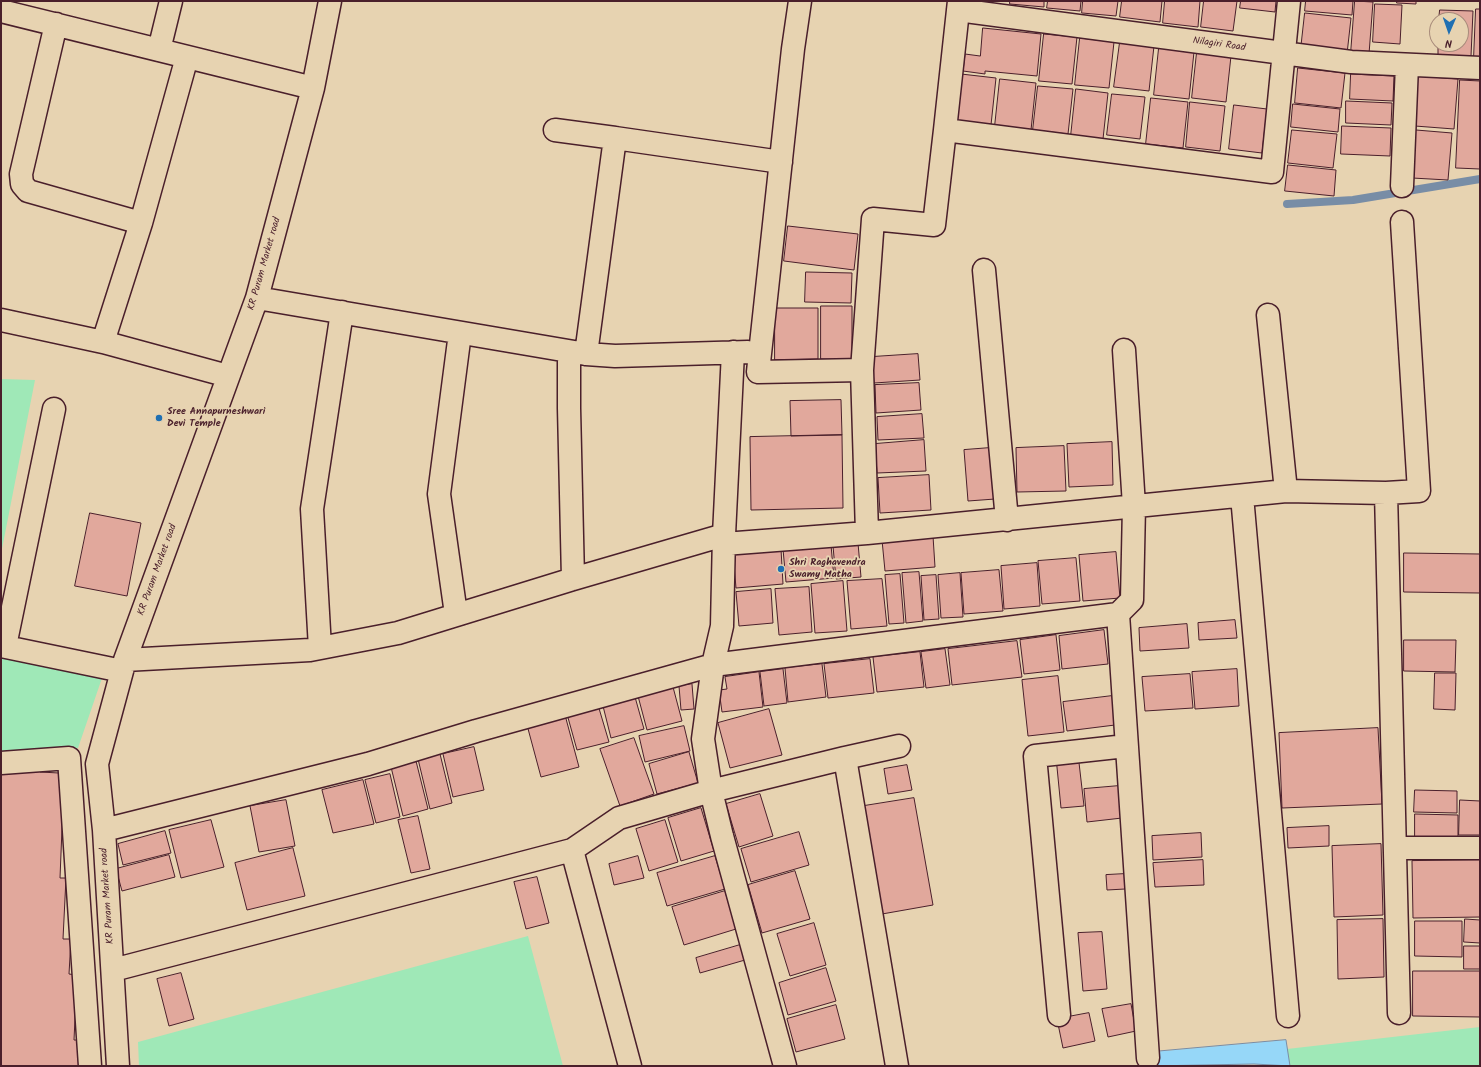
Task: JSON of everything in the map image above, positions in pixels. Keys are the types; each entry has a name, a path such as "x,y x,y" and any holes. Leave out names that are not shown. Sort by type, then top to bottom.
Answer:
{"street":[{"path":"159,50 171,1"},
{"name":"KR Puram Market road","path":"118,1066 104,830 97,764 123,666 257,298 313,88 330,1"},
{"path":"800,1 793,49 758,372 862,370"},
{"path":"945,130 1272,172 1289,1"},
{"path":"867,533 862,370 873,219 934,225 959,6"},
{"name":"Nilagiri Road","path":"959,6 1284,54 1351,62 1480,68"},
{"path":"1,11 313,88"},
{"path":"56,24 21,174 22,184 28,191 141,223"},
{"path":"103,342 141,223 187,57"},
{"path":"1402,186 1407,65"},
{"path":"555,130 781,162"},
{"path":"573,579 569,408 615,138"},
{"path":"54,410 3,646 123,666 221,655 320,648 398,633 573,579 724,540 867,533 1286,491 1386,494 1419,491 1402,222"},
{"path":"984,270 1008,520"},
{"path":"257,298 578,353 615,356 760,351"},
{"path":"320,648 312,509 342,312"},
{"path":"1268,315 1286,491"},
{"path":"1,320 103,342 228,376"},
{"path":"456,614 439,494 460,333"},
{"path":"104,830 368,764 476,731 713,665 1118,614 1132,600 1134,506 1124,350"},
{"path":"733,352 724,540 722,626 713,665 703,739 711,791 785,1066"},
{"path":"1386,494 1399,1013"},
{"path":"1242,496 1288,1016"},
{"path":"1118,614 1148,1058"},
{"path":"113,970 572,850 619,818 711,791 899,746"},
{"path":"1059,1015 1035,756 1126,746"},
{"path":"1,763 69,758 90,1066"},
{"path":"845,758 897,1066"},
{"path":"1396,848 1480,848"},
{"path":"572,850 630,1066"}],"green space":[{"path":"1,379 35,380 1,554"},
{"path":"1,656 102,678 78,748 1,752"},
{"path":"528,936 563,1066 139,1066 138,1042"},
{"path":"1480,1027 1480,1066 1290,1066 1287,1049"}],"water":[{"path":"1286,1040 1290,1066 1254,1064 1151,1066 1152,1052"}],"building":[{"path":"1010,1 1044,1 1044,7 1010,4"},
{"path":"1048,1 1081,1 1080,11 1047,8"},
{"path":"1083,1 1118,1 1116,16 1082,13"},
{"path":"1122,1 1162,1 1160,22 1120,17"},
{"path":"1165,1 1200,1 1198,27 1163,23"},
{"path":"1204,1 1237,1 1233,31 1201,27"},
{"path":"1241,1 1276,1 1275,12 1240,8"},
{"path":"1306,1 1353,1 1352,15 1305,11"},
{"path":"1355,1 1373,2 1369,54 1351,53"},
{"path":"1397,1 1416,1 1416,4 1397,3"},
{"path":"1375,4 1402,5 1400,44 1373,42"},
{"path":"1476,9 1480,9 1480,58 1474,57"},
{"path":"1440,10 1473,11 1471,56 1438,55 1438,52 1469,52 1469,12 1440,12"},
{"path":"1305,13 1351,18 1347,54 1301,49"},
{"path":"983,28 1041,34 1037,76 985,71 985,74 963,71 965,54 980,56"},
{"path":"1044,34 1077,37 1072,84 1039,81"},
{"path":"1080,38 1114,42 1109,88 1075,85"},
{"path":"1120,42 1154,46 1149,91 1114,87"},
{"path":"1159,48 1194,52 1189,99 1154,95"},
{"path":"1197,52 1231,56 1226,102 1192,98"},
{"path":"1298,68 1345,73 1341,108 1295,103"},
{"path":"961,74 996,78 991,125 956,121"},
{"path":"1351,74 1394,76 1393,101 1350,99"},
{"path":"1418,76 1458,79 1454,129 1415,126"},
{"path":"1000,79 1036,83 1031,130 995,126"},
{"path":"1460,80 1480,81 1480,169 1456,168"},
{"path":"1038,86 1073,89 1068,134 1033,130"},
{"path":"1076,89 1108,93 1103,139 1071,136"},
{"path":"1112,94 1145,97 1140,139 1107,135"},
{"path":"1151,98 1188,102 1183,148 1146,144"},
{"path":"1346,101 1392,103 1391,125 1346,123"},
{"path":"1190,102 1225,106 1220,151 1186,147"},
{"path":"1293,104 1340,109 1338,132 1291,127"},
{"path":"1234,105 1267,109 1262,153 1229,149"},
{"path":"1342,126 1391,128 1390,156 1341,154"},
{"path":"1292,130 1337,134 1333,168 1288,163"},
{"path":"1416,130 1452,133 1448,180 1412,178"},
{"path":"1288,165 1336,170 1334,196 1285,191"},
{"path":"788,226 858,234 854,270 784,261"},
{"path":"806,272 852,273 851,303 805,302"},
{"path":"821,306 852,306 852,360 821,359"},
{"path":"775,308 818,308 818,359 775,360"},
{"path":"918,354 920,380 874,383 872,357"},
{"path":"919,383 921,410 876,413 875,385"},
{"path":"841,400 842,435 791,436 790,401"},
{"path":"922,414 924,438 878,440 877,417"},
{"path":"842,435 843,508 751,510 750,437"},
{"path":"924,440 926,471 877,473 875,444"},
{"path":"1112,442 1113,485 1069,487 1067,444"},
{"path":"1064,446 1066,491 1017,492 1016,448"},
{"path":"990,448 995,499 968,501 964,450"},
{"path":"929,475 931,510 880,513 878,478"},
{"path":"90,513 141,523 127,596 75,586"},
{"path":"933,536 935,567 885,571 882,540"},
{"path":"858,543 861,577 836,579 833,546"},
{"path":"831,545 834,578 786,582 783,549"},
{"path":"781,549 783,584 736,588 733,553"},
{"path":"1116,552 1120,598 1083,601 1079,555"},
{"path":"1404,553 1480,554 1480,593 1404,592"},
{"path":"1076,558 1080,601 1042,604 1038,561"},
{"path":"1037,563 1040,606 1004,609 1001,566"},
{"path":"999,570 1003,611 964,614 961,573"},
{"path":"919,572 923,621 906,623 902,573"},
{"path":"960,573 963,617 941,618 938,575"},
{"path":"900,574 904,623 889,624 885,575"},
{"path":"936,575 939,619 924,620 921,576"},
{"path":"882,579 887,626 851,629 847,581"},
{"path":"843,581 847,631 815,633 811,584"},
{"path":"809,587 812,632 779,635 775,589"},
{"path":"771,589 773,623 739,626 736,592"},
{"path":"1235,620 1237,638 1199,640 1198,623"},
{"path":"1187,624 1189,648 1140,651 1139,628"},
{"path":"1104,630 1108,664 1062,669 1059,636"},
{"path":"1056,635 1060,670 1024,674 1020,640"},
{"path":"1404,640 1456,640 1455,672 1404,671"},
{"path":"1017,641 1022,677 952,685 948,649"},
{"path":"945,649 950,685 926,688 921,652"},
{"path":"920,652 924,687 877,692 873,657"},
{"path":"870,659 874,693 828,698 824,664"},
{"path":"822,664 826,697 788,702 785,668"},
{"path":"783,669 787,703 764,706 760,672"},
{"path":"1237,669 1239,706 1195,709 1192,672"},
{"path":"759,672 763,707 722,712 719,690 727,689 725,677"},
{"path":"1435,673 1456,673 1455,710 1434,709"},
{"path":"1190,674 1193,708 1145,711 1142,677"},
{"path":"1058,676 1064,732 1028,736 1022,680"},
{"path":"692,684 694,709 681,710 679,686"},
{"path":"673,687 682,721 647,730 638,696"},
{"path":"1112,696 1115,725 1067,731 1063,702"},
{"path":"635,697 644,729 611,738 603,706"},
{"path":"598,705 609,742 577,750 567,714"},
{"path":"769,709 782,755 730,768 718,723"},
{"path":"565,715 579,767 541,777 527,725"},
{"path":"684,726 690,751 645,762 639,736"},
{"path":"1378,728 1382,804 1282,808 1279,733"},
{"path":"634,738 654,794 620,806 600,749"},
{"path":"474,747 484,790 453,797 443,754"},
{"path":"689,752 698,783 657,794 649,764"},
{"path":"440,754 452,803 430,809 418,759"},
{"path":"1078,754 1084,806 1061,808 1056,757"},
{"path":"416,761 428,809 403,816 391,767"},
{"path":"907,765 912,790 888,794 884,769"},
{"path":"41,766 40,772 59,773 59,779 64,779 60,878 66,878 63,939 71,939 69,974 77,975 74,1040 83,1040 82,1066 1,1066 1,770"},
{"path":"390,774 400,817 376,823 365,780"},
{"path":"363,780 374,824 333,833 322,790"},
{"path":"1119,786 1122,818 1087,822 1084,789"},
{"path":"1415,790 1457,791 1457,813 1414,812"},
{"path":"760,794 773,836 739,847 726,804"},
{"path":"914,798 933,905 882,914 864,806"},
{"path":"286,800 295,846 259,852 250,806"},
{"path":"1460,800 1480,801 1480,835 1459,835"},
{"path":"701,808 714,851 681,861 668,818"},
{"path":"1415,814 1458,815 1458,838 1415,837"},
{"path":"418,816 430,869 411,873 398,820"},
{"path":"211,820 224,867 181,878 169,830"},
{"path":"665,820 678,862 649,871 636,829"},
{"path":"1329,826 1329,846 1288,848 1287,828"},
{"path":"165,831 171,853 123,865 118,844"},
{"path":"799,832 809,865 751,882 741,849"},
{"path":"1201,833 1202,857 1153,860 1152,836"},
{"path":"1381,844 1383,915 1334,917 1332,846"},
{"path":"293,848 305,896 247,910 235,863"},
{"path":"169,855 175,877 122,891 116,869"},
{"path":"638,856 644,878 614,885 609,864"},
{"path":"715,856 725,889 667,906 657,873"},
{"path":"1203,860 1204,885 1155,887 1153,863"},
{"path":"1480,860 1480,917 1413,918 1412,861"},
{"path":"795,871 810,919 762,933 748,885"},
{"path":"1125,874 1125,889 1107,890 1106,875"},
{"path":"537,877 549,923 526,929 514,882"},
{"path":"725,891 736,929 684,945 672,907"},
{"path":"1383,919 1384,977 1338,979 1337,920"},
{"path":"1465,919 1480,920 1480,943 1464,942"},
{"path":"1415,921 1462,921 1462,957 1415,956"},
{"path":"814,923 826,965 790,976 777,934"},
{"path":"1102,932 1107,989 1083,991 1078,933"},
{"path":"740,945 745,960 700,973 696,958"},
{"path":"1464,946 1480,946 1480,969 1464,969"},
{"path":"826,968 836,1001 788,1015 779,983"},
{"path":"1413,971 1480,971 1480,1017 1413,1016"},
{"path":"181,973 194,1019 169,1026 157,979"},
{"path":"1131,1004 1136,1031 1108,1037 1102,1009"},
{"path":"836,1005 845,1039 796,1052 787,1019"},
{"path":"1089,1013 1095,1041 1063,1048 1057,1019"}],"waterway":[{"path":"1287,204 1353,200 1480,179"}],"place":[{"name":"Sree Annapurneshwari Devi Temple","path":"159,418"},
{"name":"Shri Raghavendra Swamy Matha","path":"781,569"}]}
